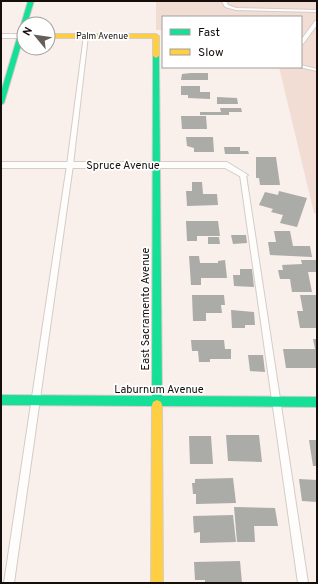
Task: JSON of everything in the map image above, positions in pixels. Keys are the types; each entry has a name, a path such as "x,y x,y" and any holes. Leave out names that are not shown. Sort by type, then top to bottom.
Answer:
{"street":[{"path":"26,16 31,1"},
{"path":"1,36 16,36"},
{"name":"Palm Avenue","path":"56,36 156,36"},
{"name":"East Sacramento Avenue","path":"156,36 158,165 156,402 157,583"},
{"path":"2,97 16,54"},
{"name":"Spruce Avenue","path":"1,165 227,165 243,174"},
{"name":"Laburnum Avenue","path":"1,400 317,402"}],"lane":[{"path":"224,1 226,6 236,9 317,11"},
{"path":"302,42 317,22"},
{"path":"9,583 70,165 86,36"},
{"path":"302,66 317,70"},
{"path":"243,174 303,583"}],"shaded area":[{"path":"156,1 317,1 317,214 314,213 279,68 302,68 302,16 162,16 162,30 156,30"}],"building":[{"path":"208,73 208,80 181,80 182,74"},
{"path":"181,86 200,86 200,92 210,92 210,99 188,98 188,95 181,95"},
{"path":"217,97 237,98 238,104 217,104"},
{"path":"220,108 241,108 242,112 229,112 229,115 200,115 200,112 221,112"},
{"path":"181,116 206,116 207,129 182,129"},
{"path":"186,137 213,137 214,152 194,152 194,148 187,146"},
{"path":"224,147 240,147 240,151 248,151 249,154 225,154"},
{"path":"256,157 276,157 280,185 260,185 259,178 256,178"},
{"path":"192,182 202,182 203,194 217,194 218,205 187,206 186,191 192,191"},
{"path":"279,191 307,198 297,227 280,223 283,215 271,212 273,209 259,205 265,192 278,195"},
{"path":"186,221 218,221 220,236 197,236 197,241 187,241"},
{"path":"274,231 290,231 293,246 310,246 312,257 270,255 268,242 276,242"},
{"path":"231,235 246,235 247,243 233,244"},
{"path":"208,237 219,237 220,244 208,244"},
{"path":"189,256 199,256 200,263 218,263 218,261 225,260 227,278 201,278 201,285 191,285"},
{"path":"301,260 317,260 317,272 308,272 312,292 292,292 290,279 280,279 278,270 283,270 282,265 302,264"},
{"path":"240,269 252,269 254,287 234,286 233,275 240,275"},
{"path":"192,295 224,295 225,305 221,305 222,313 206,313 206,321 193,321"},
{"path":"300,295 317,295 317,328 300,328 297,311 303,311"},
{"path":"231,310 254,312 255,325 245,325 245,328 232,328"},
{"path":"313,339 317,339 317,368 286,368 283,349 315,349"},
{"path":"191,340 224,340 225,349 231,349 231,359 210,359 210,362 199,362 198,351 192,351"},
{"path":"248,355 263,355 265,372 250,371"},
{"path":"226,435 259,435 262,462 228,461"},
{"path":"189,436 211,436 213,464 190,464"},
{"path":"309,440 317,440 317,466 313,466"},
{"path":"233,478 236,503 196,504 196,494 193,494 192,483 195,483 195,479"},
{"path":"299,479 317,480 317,502 302,501"},
{"path":"234,507 275,508 278,526 254,526 255,542 237,542"},
{"path":"233,515 236,542 200,543 200,532 194,533 193,516"},
{"path":"240,561 242,583 205,583 205,580 195,580 194,562"}],"traffic: fast":[{"path":"26,16 31,1"},
{"path":"1,103 16,52"},
{"path":"156,56 157,405"},
{"path":"1,400 317,402"}],"traffic: slow":[{"path":"56,36 156,36 156,56"},
{"path":"157,405 157,583"}]}
